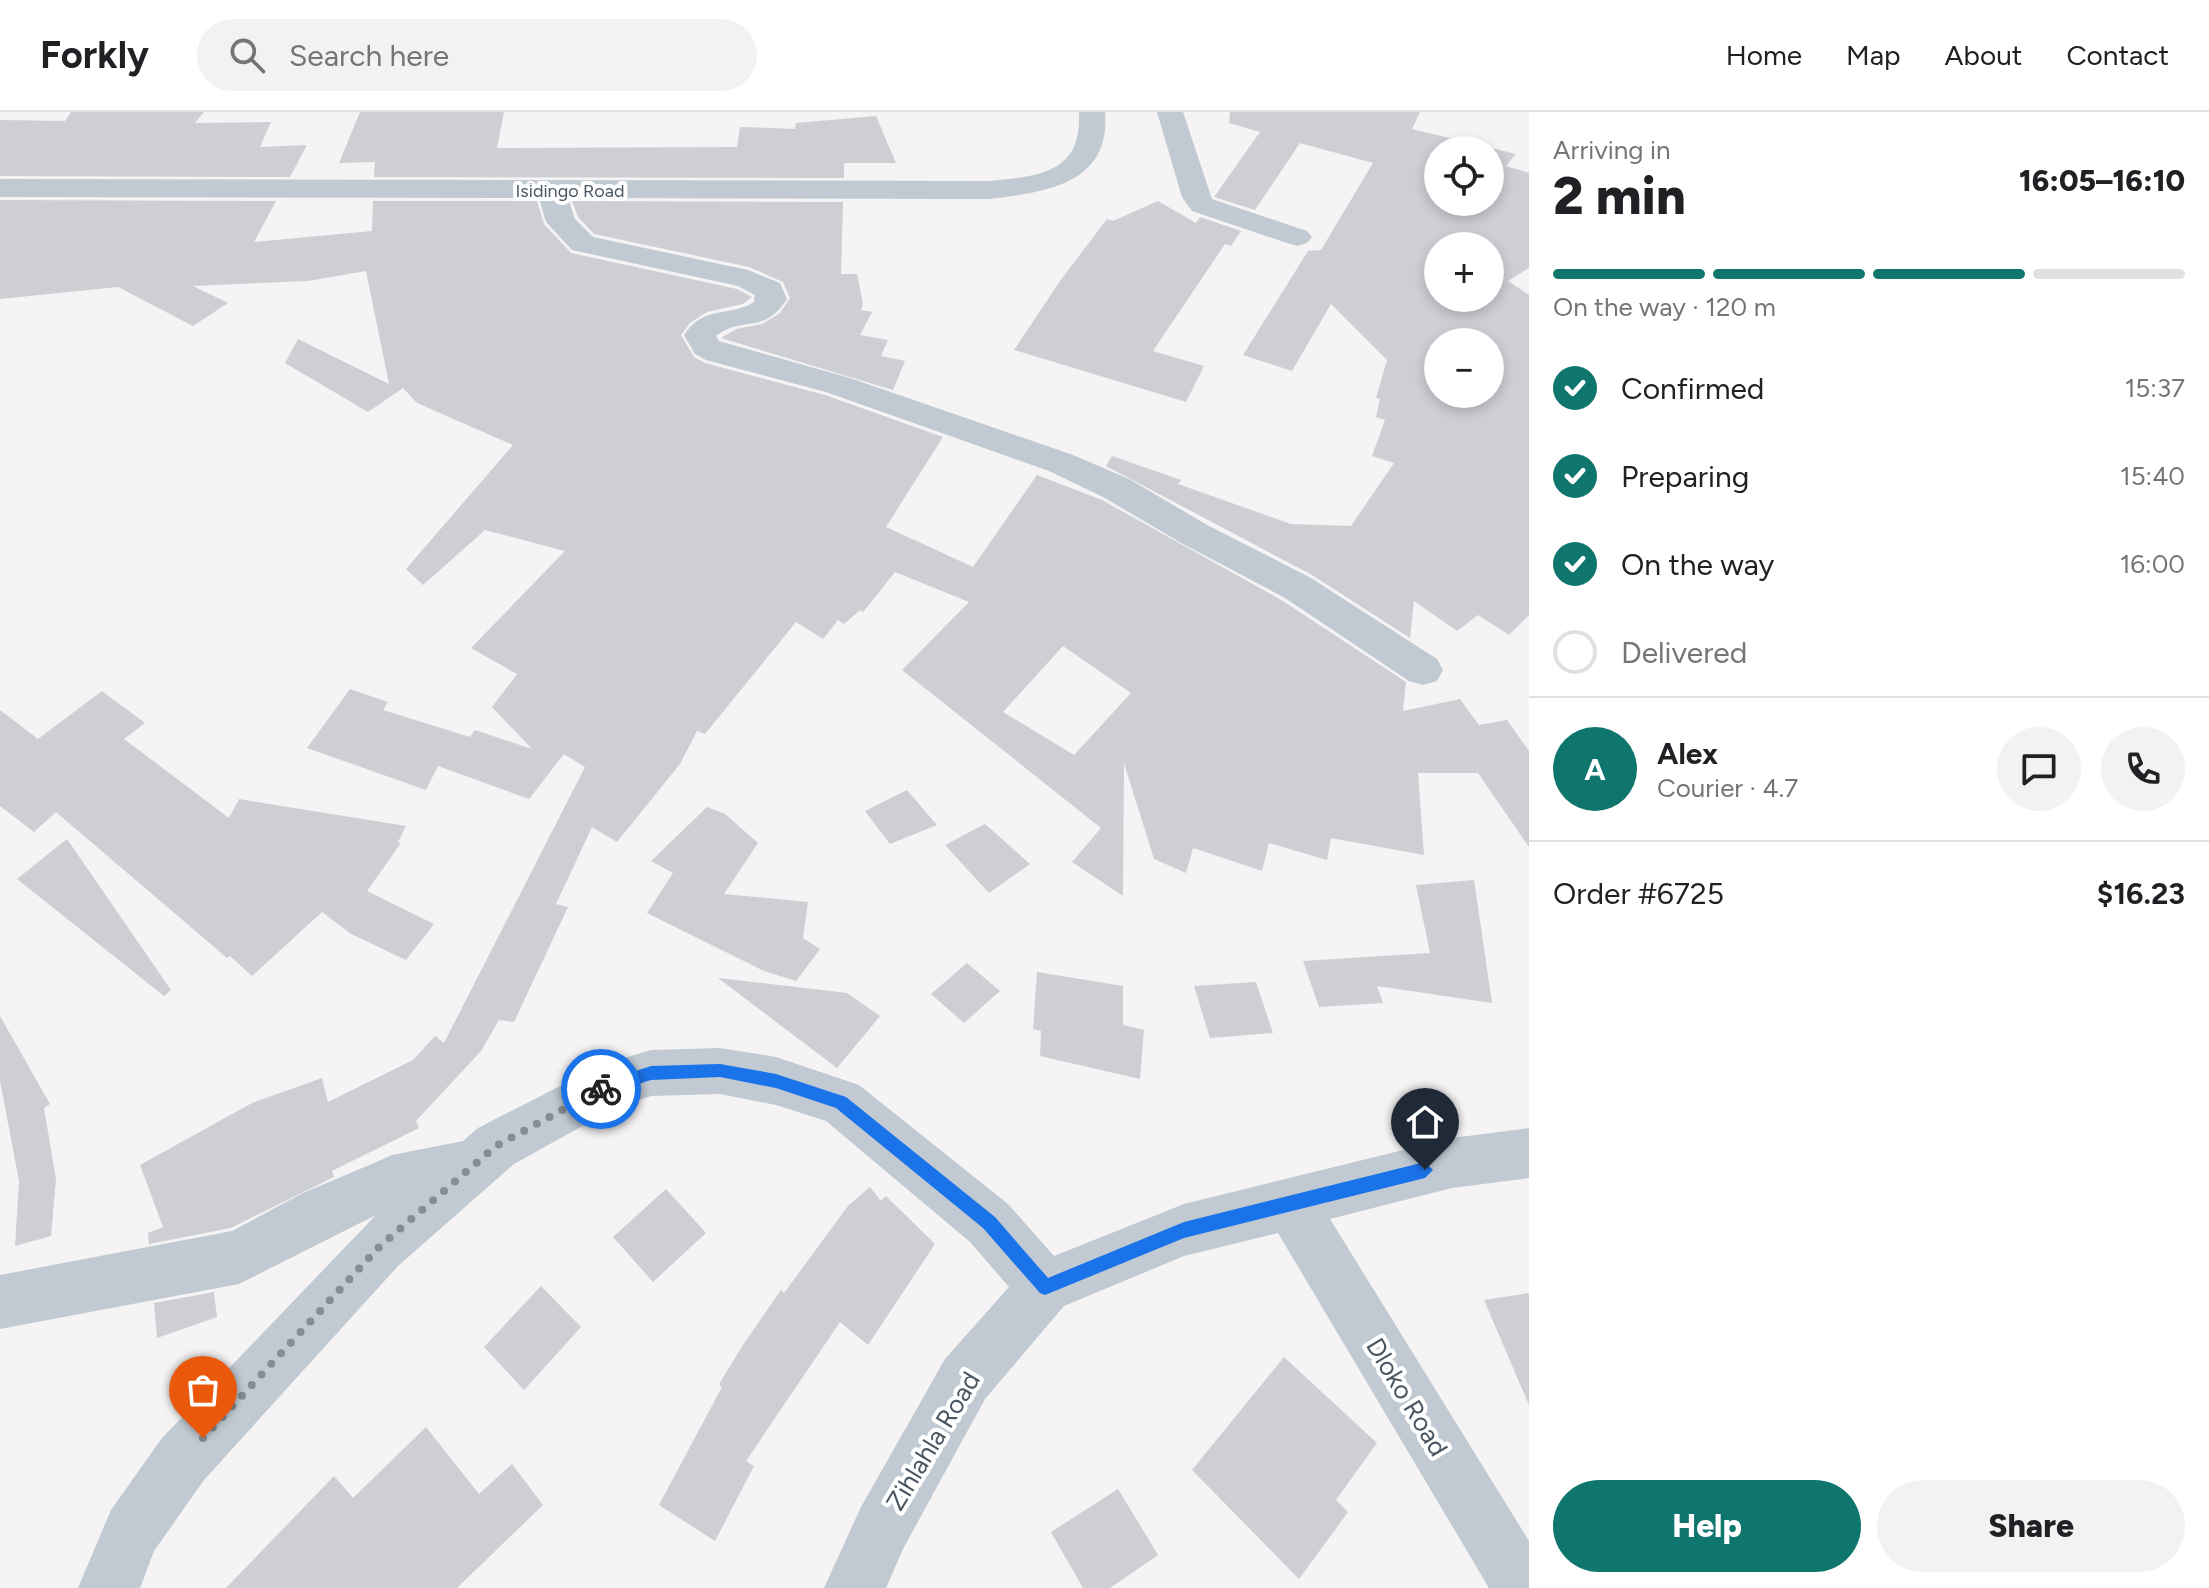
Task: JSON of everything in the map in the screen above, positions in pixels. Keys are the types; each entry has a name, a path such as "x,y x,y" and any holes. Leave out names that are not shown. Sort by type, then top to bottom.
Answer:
{"street":[{"name":"Isidingo Road","path":"0,188 913,192 1027,186 1062,174 1084,159 1095,129 1092,112"},
{"path":"1170,112 1196,197 1202,205 1297,237"},
{"path":"551,190 561,222 583,244 748,279 769,290 771,299 765,309 755,315 722,319 702,331 700,335 706,347 717,353 838,385 1075,469 1116,488 1196,535 1298,588 1423,670"},
{"path":"109,1588 132,1531 183,1459 379,1247 496,1146 601,1089 651,1073 720,1071 776,1081 841,1102 989,1223 1045,1287"},
{"name":"Zihlahla Road","path":"855,1588 882,1528 965,1379 1045,1287 1184,1230 1452,1163 1529,1153"},
{"path":"0,1302 239,1257 322,1212 392,1181 474,1165"},
{"name":"Dloko Road","path":"1291,1205 1523,1588"}],"building":[{"path":"71,112 204,112 195,123 271,122 260,147 307,145 290,177 0,176 0,120 65,121"},
{"path":"360,112 504,112 497,148 737,147 740,127 795,129 796,123 876,116 896,163 844,163 844,178 374,177 375,162 339,163"},
{"path":"1230,112 1420,112 1412,129 1441,136 1424,136 1424,216 1504,216 1504,151 1516,154 1506,166 1529,173 1529,268 1508,281 1529,295 1529,615 1509,635 1478,615 1457,631 1414,601 1410,638 1312,575 1106,466 1112,456 1181,480 1178,484 1291,524 1351,526 1394,463 1372,456 1385,420 1376,417 1380,399 1376,398 1387,360 1331,304 1292,371 1243,355 1308,251 1321,250 1373,163 1300,143 1255,210 1214,197 1260,132 1229,123"},
{"path":"0,200 276,201 254,242 372,231 373,201 537,201 544,224 571,253 737,289 752,297 743,304 707,312 690,323 681,335 694,357 705,363 825,395 943,437 886,527 973,567 1037,475 1102,500 1283,601 1406,682 1403,711 1460,699 1479,725 1507,720 1529,751 1529,847 1478,773 1418,773 1424,855 1331,838 1327,860 1269,843 1262,871 1193,848 1186,873 1154,859 1124,763 1123,896 1072,862 1101,828 902,670 969,602 895,572 863,612 860,610 844,624 838,620 823,639 796,622 705,734 697,731 680,764 617,842 592,827 556,904 568,907 514,1022 499,1020 481,1051 416,1121 419,1128 332,1171 334,1177 231,1228 149,1244 148,1233 163,1227 140,1165 252,1103 322,1078 328,1102 413,1060 435,1036 444,1043 585,767 564,754 529,799 438,766 426,790 307,748 350,689 388,702 383,710 470,737 475,730 532,749 492,707 517,674 471,648 565,551 485,530 423,585 406,569 513,445 417,403 403,388 368,412 285,363 298,339 389,384 366,271 308,281 193,286 228,303 193,326 118,287 0,299","holes":["1063,646 1131,693 1074,755 1003,712"]},
{"path":"572,201 843,202 841,274 857,274 863,304 861,310 872,312 860,335 888,340 881,356 905,361 893,390 721,338 736,329 762,324 780,313 790,298 783,282 749,267 594,234 578,217"},
{"path":"1158,201 1196,223 1200,217 1241,231 1231,246 1225,244 1153,351 1204,366 1186,402 1014,350 1060,281 1107,219 1113,221"},
{"path":"102,691 145,723 124,739 229,818 239,799 406,826 398,842 401,843 367,891 434,924 406,960 351,934 322,912 252,976 56,812 34,832 0,806 0,710 38,739"},
{"path":"907,790 937,825 890,844 865,811"},
{"path":"707,807 725,814 758,843 724,894 808,902 803,938 820,949 796,981 764,971 647,913 673,873 651,861"},
{"path":"985,824 1030,864 989,893 945,845"},
{"path":"67,839 171,990 164,996 17,879"},
{"path":"1474,880 1492,1003 1377,986 1383,1003 1319,1007 1303,961 1430,953 1416,885"},
{"path":"967,963 1000,991 964,1023 931,994"},
{"path":"1037,972 1123,986 1123,1025 1144,1030 1140,1079 1040,1056 1041,1031 1033,1029"},
{"path":"718,978 847,993 880,1016 837,1068"},
{"path":"1256,982 1273,1033 1210,1038 1194,986"},
{"path":"0,1016 50,1104 44,1108 56,1179 51,1236 15,1246 19,1181 0,1081"},
{"path":"870,1187 881,1201 886,1196 935,1244 868,1345 840,1322 746,1461 754,1466 715,1541 659,1505 722,1387 719,1384 743,1345 781,1290 784,1293 848,1206"},
{"path":"666,1189 706,1233 653,1282 613,1237"},
{"path":"541,1286 581,1327 524,1390 484,1347"},
{"path":"214,1292 217,1317 157,1338 154,1303"},
{"path":"1529,1293 1529,1405 1484,1300"},
{"path":"1284,1357 1377,1443 1336,1500 1348,1512 1299,1579 1192,1470"},
{"path":"426,1427 479,1494 512,1464 543,1505 457,1588 226,1588 334,1476 353,1498"},
{"path":"1118,1489 1158,1555 1110,1588 1083,1588 1051,1532"}],"way so far":[{"path":"203,1438 379,1247 496,1146 601,1089"}],"route":[{"path":"601,1089 651,1073 720,1071 776,1081 841,1102 989,1223 1045,1287 1184,1230 1425,1170"}]}
